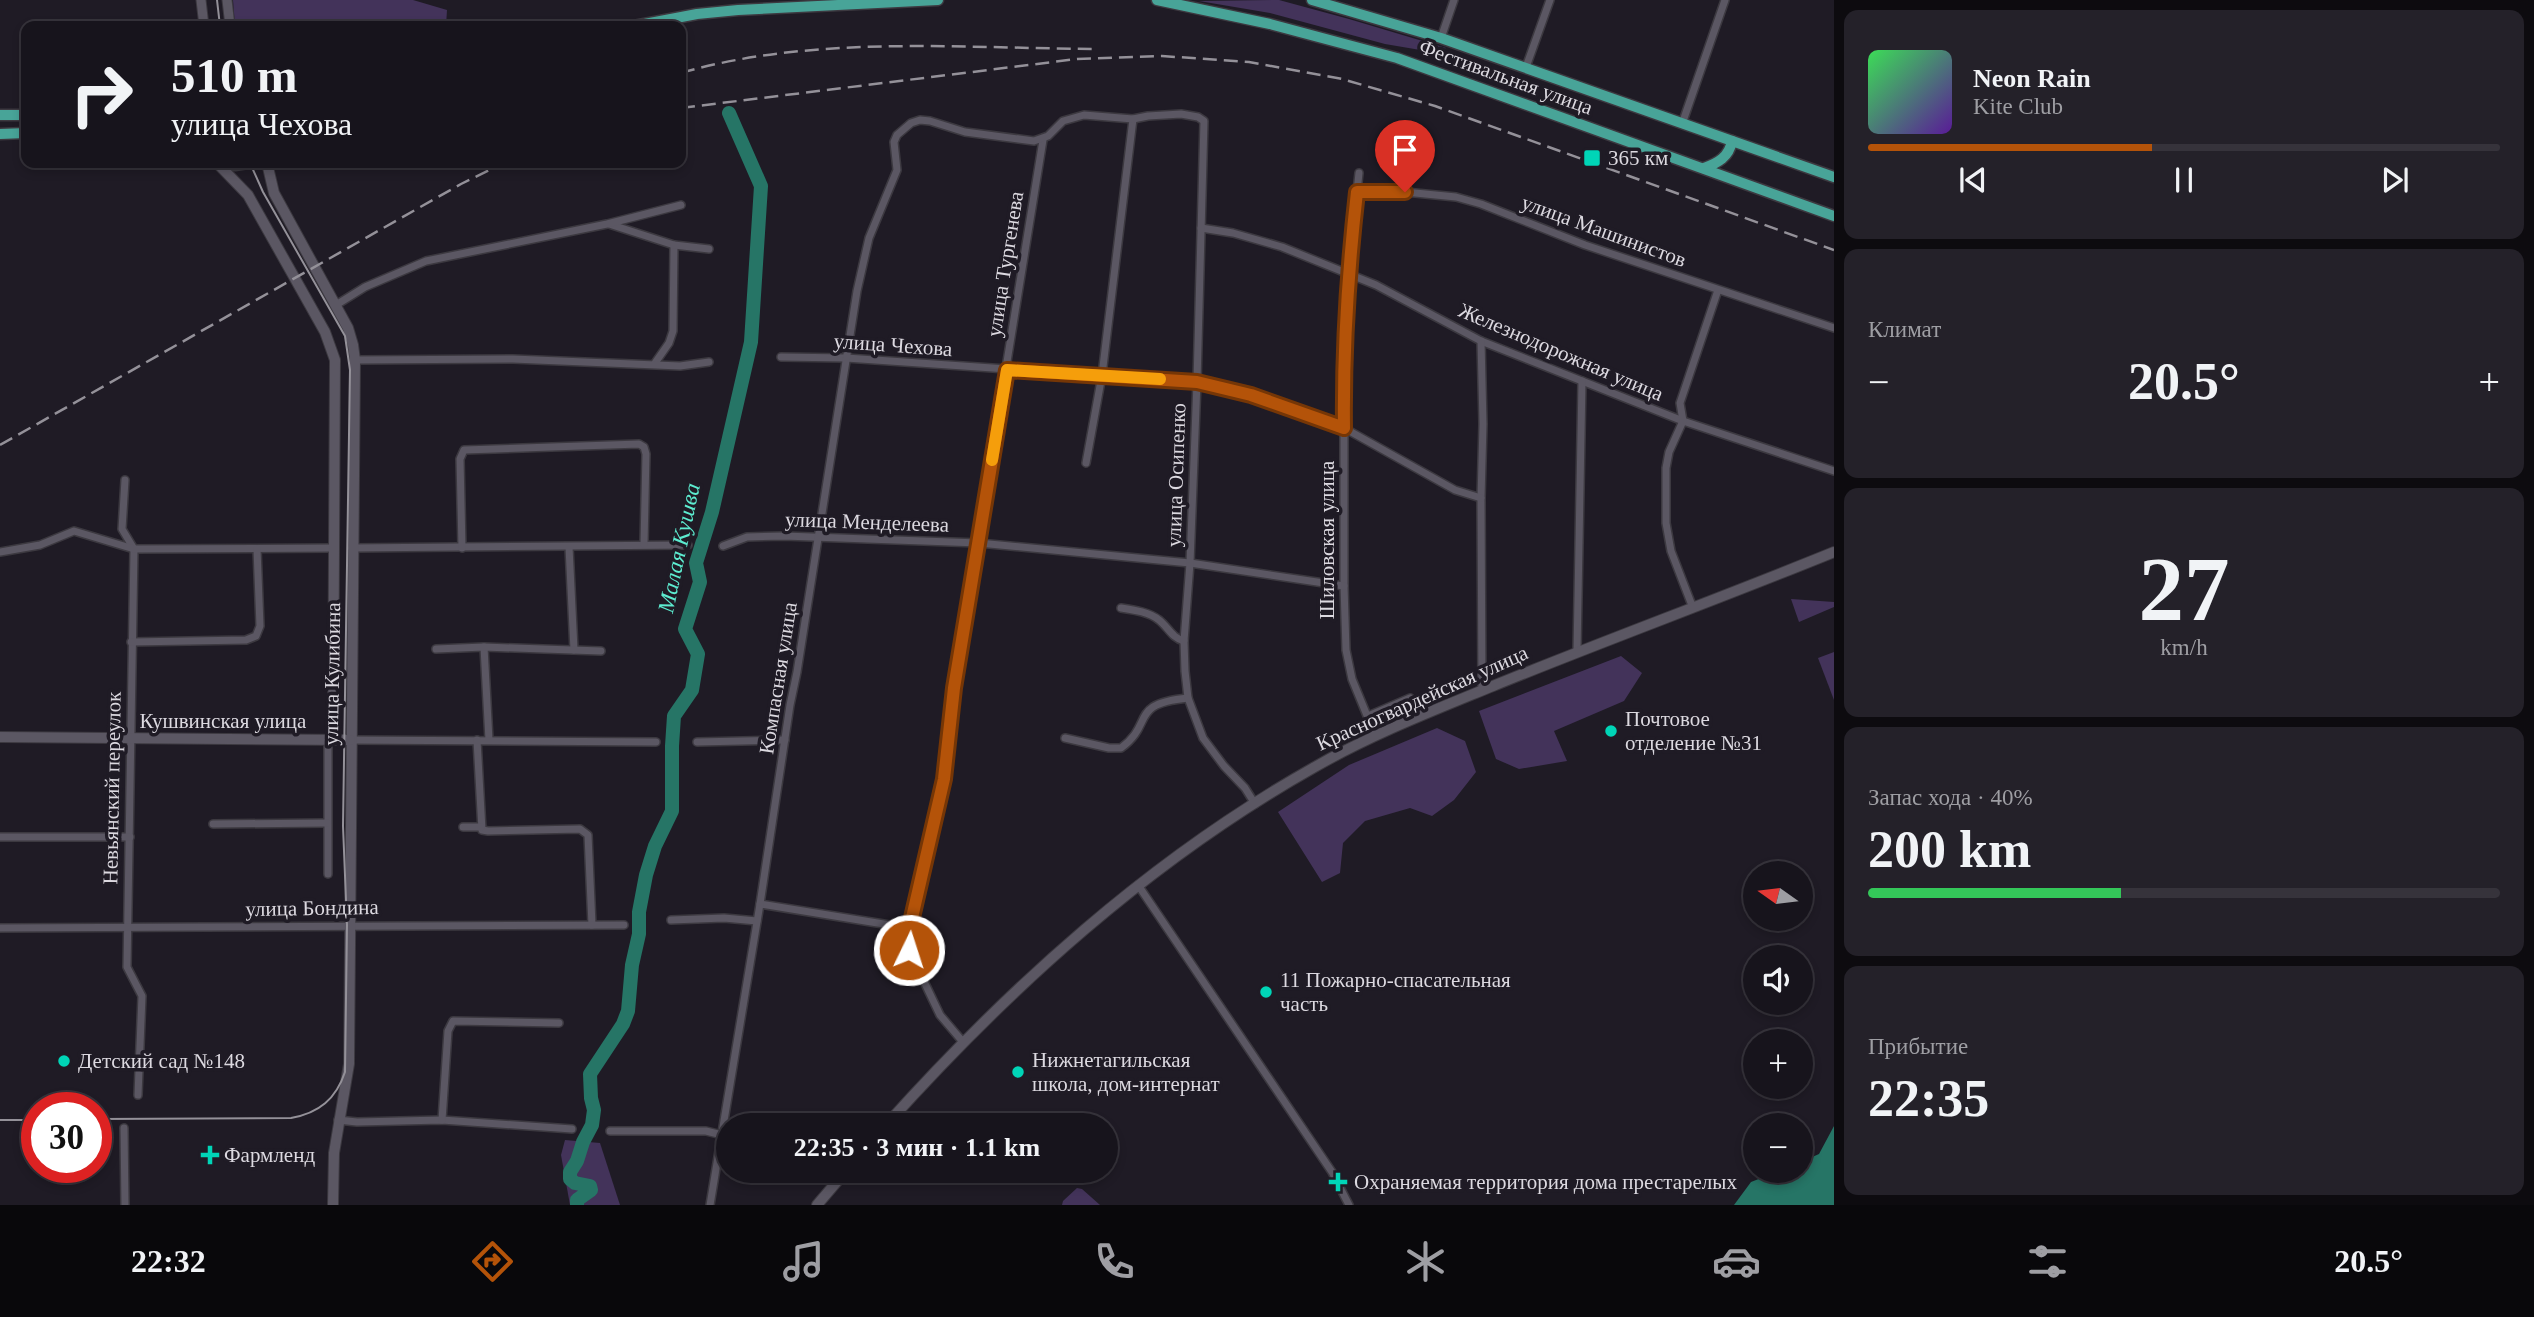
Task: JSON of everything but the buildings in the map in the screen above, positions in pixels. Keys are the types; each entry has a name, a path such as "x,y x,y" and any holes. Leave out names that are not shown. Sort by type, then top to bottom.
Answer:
{"main road":[{"path":"660,21 738,10 938,0"},
{"name":"Фестивальная улица","path":"1157,0 1180,2 1396,58 1834,216"},
{"name":"Фестивальная улица","path":"1312,0 1441,38 1834,177"},
{"path":"0,115 21,115"},
{"path":"0,134 21,133"},
{"path":"1704,168 1722,160 1732,141"},
{"name":"улица Кулибина","path":"223,168 248,195 330,342 335,360 331,740"},
{"name":"улица Кулибина","path":"268,168 274,193 284,215 336,305 354,345 355,360 349,1064 334,1153 333,1205"},
{"name":"Красногвардейская улица","path":"897,1113 1004,1001 1138,885 1193,844 1312,768 1376,735 1482,691 1834,552"},
{"name":"Кушвинская улица","path":"0,737 350,740"},
{"path":"817,1205 836,1183"}],"street":[{"path":"201,0 203,21"},
{"path":"227,0 229,21"},
{"path":"1441,38 1454,0"},
{"path":"1526,67 1550,0"},
{"path":"1682,124 1725,0"},
{"name":"улица Осипенко","path":"1133,119 1181,114 1198,117 1205,126 1190,563 1184,641 1188,698 1203,738 1255,804"},
{"path":"1043,140 1063,121 1073,117 1116,116 1133,119 1102,375 1086,463"},
{"name":"Компасная улица","path":"726,1113 857,291 869,238 897,170 894,142 897,135 911,123 920,120 987,136 1043,140"},
{"name":"улица Тургенева","path":"963,1042 940,1015 909,950 908,935 944,779 954,688 1043,140"},
{"name":"Шиловская улица","path":"1359,173 1348,274 1344,359 1344,586 1346,650 1352,679 1376,735"},
{"name":"улица Машинистов","path":"1357,192 1405,192 1469,200 1574,242 1834,328"},
{"path":"336,305 365,287 426,261 607,224 681,205"},
{"path":"607,224 674,244 709,249"},
{"name":"Железнодорожная улица","path":"1201,228 1259,239 1376,285 1481,341 1683,421 1834,471"},
{"path":"655,363 669,343 673,331 674,244"},
{"path":"1693,608 1671,551 1666,523 1666,468 1669,452 1683,421 1680,403 1718,290"},
{"path":"1481,341 1482,691"},
{"name":"улица Чехова","path":"781,357 846,358 1197,382 1251,395 1344,428 1455,490 1481,498"},
{"path":"355,360 513,359 680,366 709,362"},
{"path":"1577,652 1582,381"},
{"path":"462,548 460,459 464,450 639,444 644,447 646,454 644,544"},
{"name":"Невьянский переулок","path":"125,480 122,529 134,549 128,970 142,996 138,1095"},
{"path":"0,552 40,545 74,531 134,549 334,548"},
{"name":"улица Менделеева","path":"723,546 747,537 979,543 1190,563 1344,586"},
{"path":"352,548 688,545"},
{"path":"569,547 574,650"},
{"path":"131,642 246,640 256,636 260,626 257,549"},
{"path":"1121,608 1150,614 1174,636 1184,641"},
{"path":"484,647 489,740"},
{"path":"436,649 484,647 601,650"},
{"path":"1065,738 1109,748 1121,748 1134,734 1146,710 1161,701 1188,698"},
{"path":"1368,716 1410,698"},
{"path":"328,874 327,823 331,740"},
{"name":"Кушвинская улица","path":"350,740 656,741"},
{"path":"477,740 481,827"},
{"path":"697,742 785,740"},
{"path":"213,824 327,823"},
{"path":"463,827 481,827 488,831 584,831 590,841 592,925"},
{"path":"0,837 130,837"},
{"path":"1138,885 1332,1172 1349,1205"},
{"path":"760,904 896,926 908,935"},
{"path":"670,920 724,918 757,921"},
{"name":"улица Бондина","path":"0,928 624,925"},
{"path":"442,1120 448,1031 453,1021 559,1023"},
{"path":"338,1120 442,1120 572,1129"},
{"path":"124,1128 125,1205"},
{"path":"610,1131 706,1131 716,1134"},
{"name":"Компасная улица","path":"710,1205 716,1170"}],"shaded area":[{"path":"233,0 413,0 447,10 446,21 235,21"},
{"path":"1279,0 1446,48 1438,53 1385,44 1270,13 1199,1"},
{"path":"1791,599 1834,602 1834,607 1799,622"},
{"path":"1834,652 1834,700 1818,658"},
{"path":"1621,656 1642,673 1624,701 1554,731 1567,761 1519,769 1496,759 1479,711"},
{"path":"1437,728 1465,741 1476,772 1454,800 1432,816 1410,808 1365,821 1343,843 1340,873 1322,882 1278,812 1349,765"},
{"path":"1834,1126 1834,1205 1734,1205 1750,1183 1813,1183 1813,1157 1819,1154"},
{"path":"565,1140 600,1143 620,1205 570,1205 561,1155"},
{"path":"1077,1188 1082,1189 1100,1205 1062,1205"}],"waterway":[{"name":"Малая Кушва","path":"577,1205 577,1200 591,1190 590,1186 575,1183 570,1179 570,1172 592,1125 594,1110 590,1074 623,1024 628,1011 646,875 655,846 672,811 674,716 692,690 698,654 685,629 700,582 696,563 712,512 751,342 761,186 729,113"}],"tram line":[{"path":"217,0 219,21"},
{"path":"112,1119 301,1116 325,1103 337,1090 345,1072 347,925 343,826 350,370 345,336 263,192 252,168"},
{"path":"0,1120 21,1120"}],"railway":[{"path":"686,72 731,61 833,48 938,46 1093,49"},
{"path":"686,107 1077,59 1162,56 1249,62 1342,79 1435,106 1834,250"},
{"path":"0,445 494,168"}],"slow traffic":[{"path":"992,460 1007,370 1160,379"}],"place":[{"name":"365 км","path":"1592,158"},
{"name":"Почтовое отделение №31","path":"1611,731"},
{"name":"11 Пожарно-спасательная часть","path":"1266,992"},
{"name":"Детский сад №148","path":"64,1061"},
{"name":"Нижнетагильская школа, дом-интернат","path":"1018,1072"},
{"name":"Фармленд","path":"210,1155"},
{"name":"Охраняемая территория дома престарелых","path":"1338,1182"}],"route":[{"path":"909,950 908,935 944,779 954,688 1007,370 1197,382 1251,395 1344,428 1348,274 1357,192 1405,192"}]}
